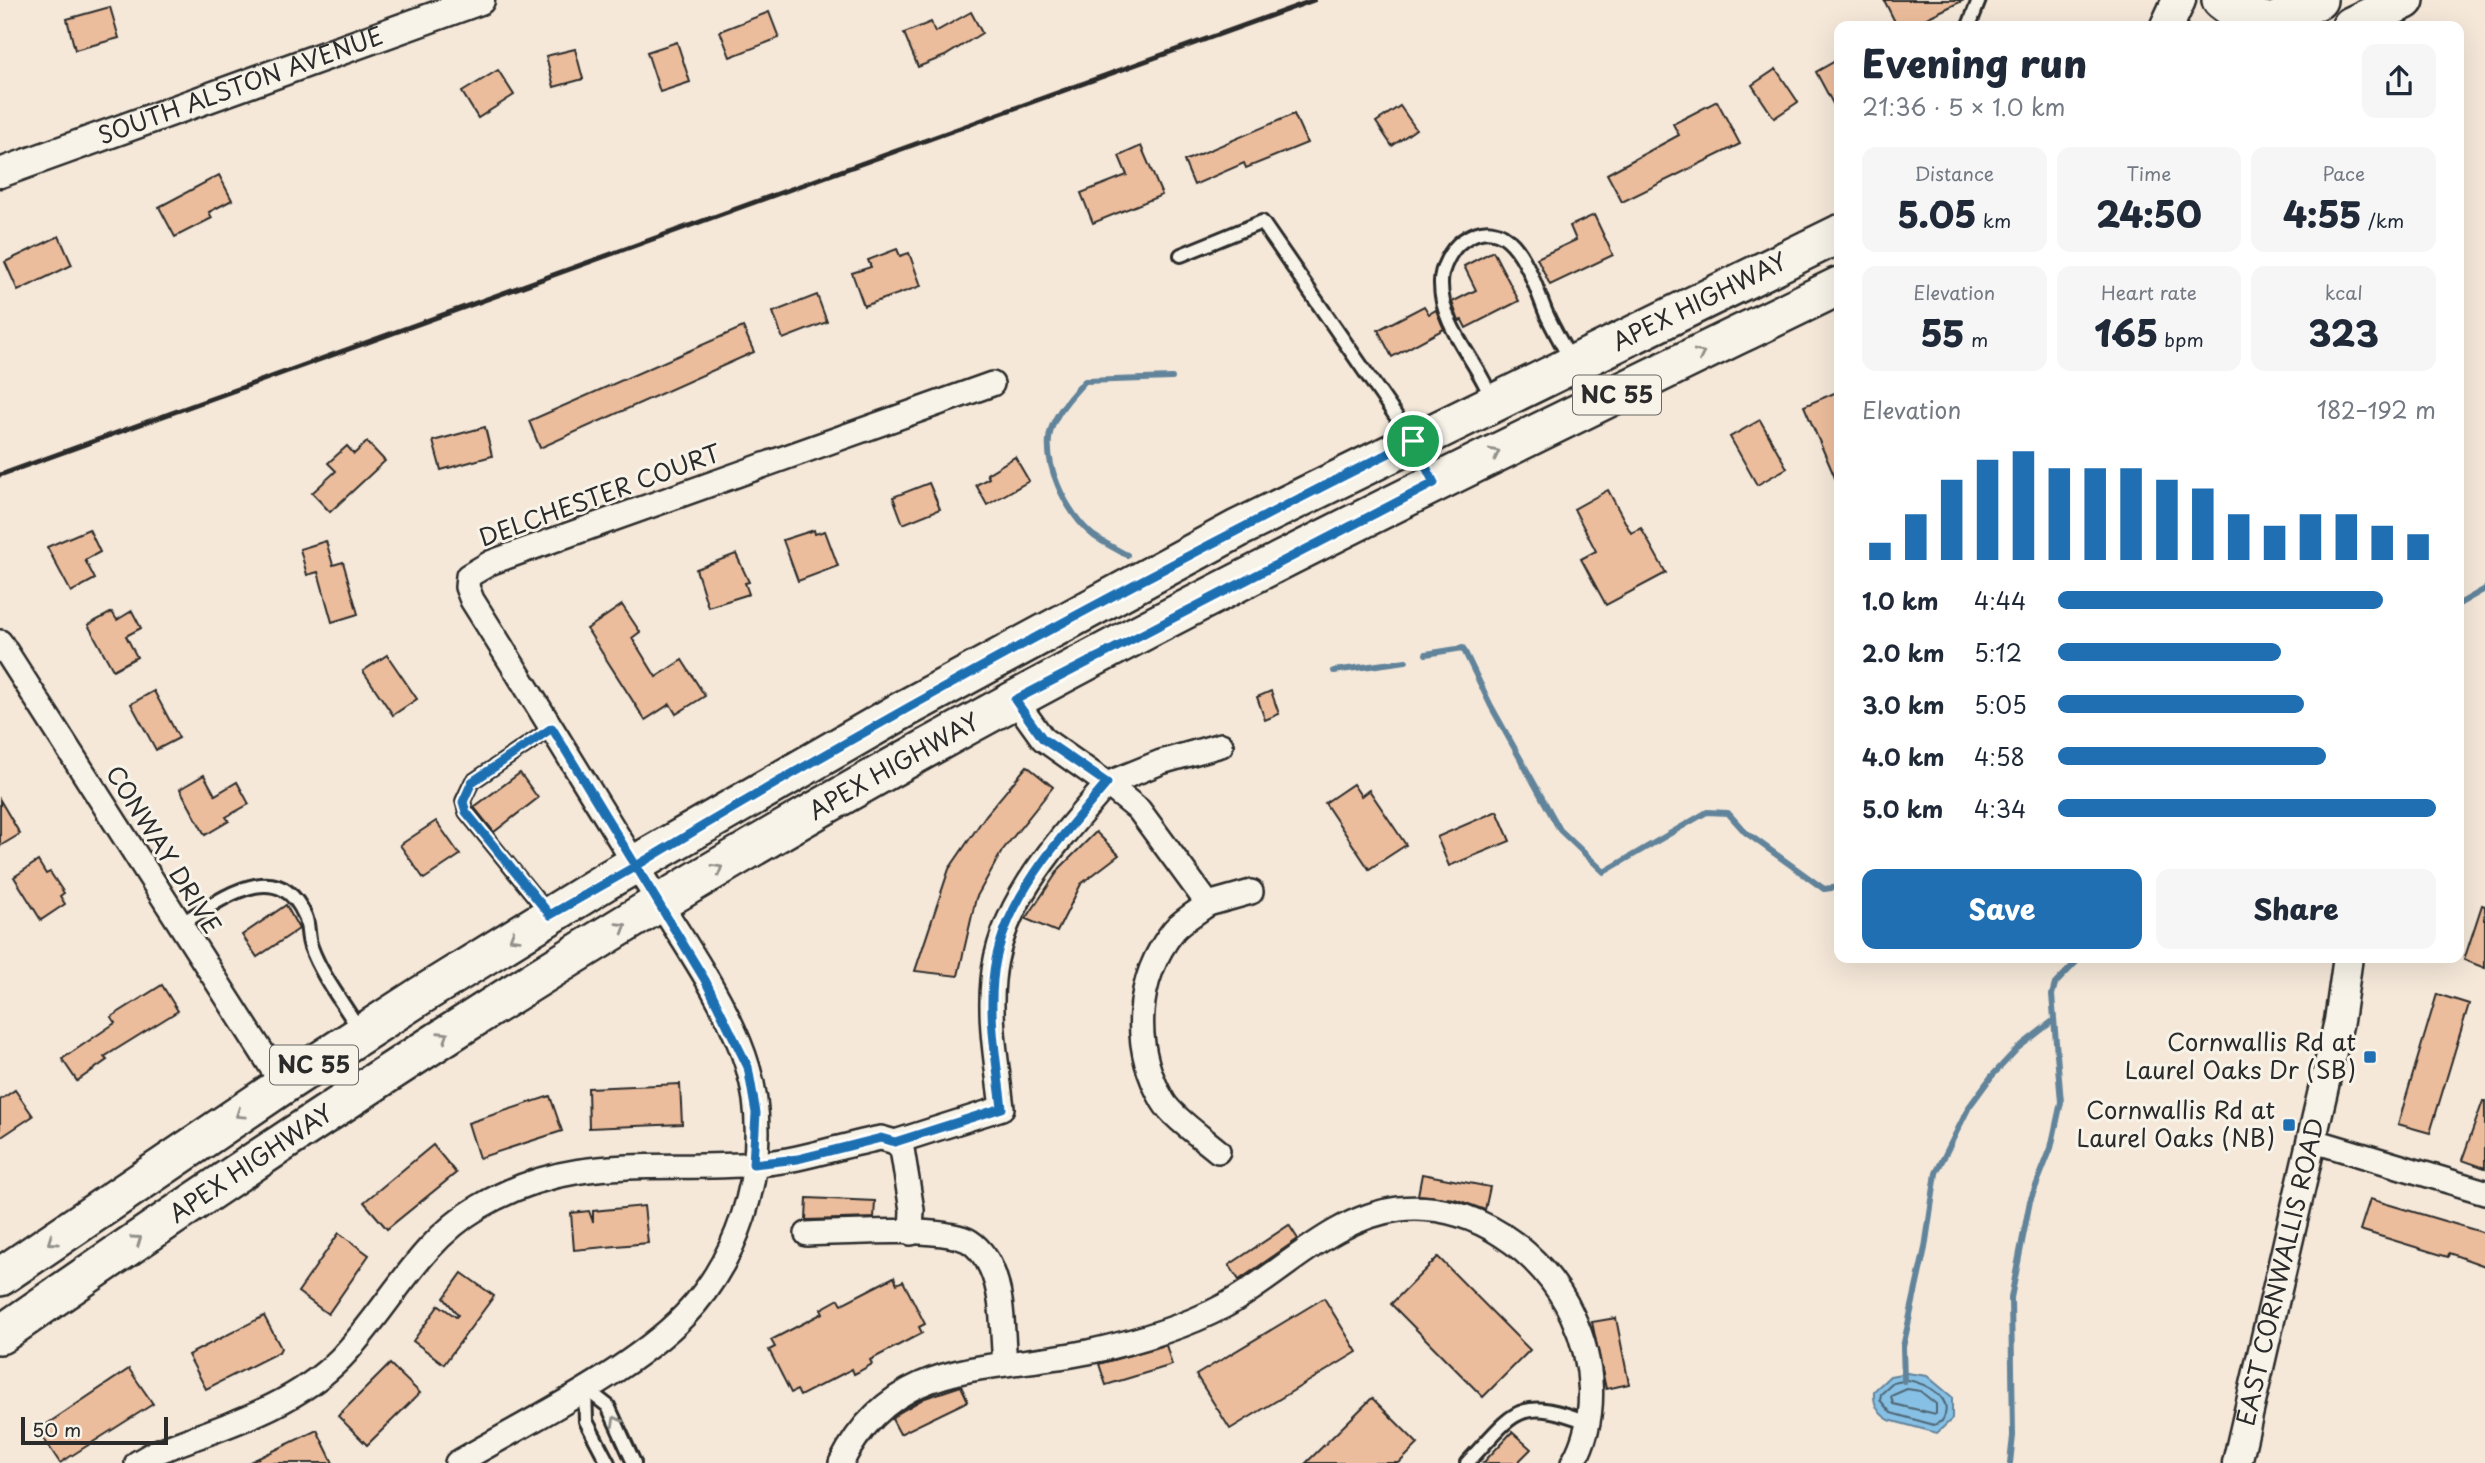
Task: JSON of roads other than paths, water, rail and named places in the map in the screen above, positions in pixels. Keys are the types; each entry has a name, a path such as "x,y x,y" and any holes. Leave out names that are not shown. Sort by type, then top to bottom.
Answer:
{"main road":[{"path":"2169,21 2179,0"},
{"path":"2221,0 2242,16 2258,21"},
{"path":"2278,21 2318,0"},
{"path":"2362,21 2405,0"},
{"name":"APEX HIGHWAY","path":"0,1277 282,1085 550,915 901,711 1073,615 1413,441 1834,236"},
{"name":"APEX HIGHWAY","path":"0,1335 205,1193 361,1090 660,904 913,755 1434,483 1834,288"}],"street":[{"name":"SOUTH ALSTON AVENUE","path":"0,173 480,0"},
{"name":"DELCHESTER COURT","path":"457,1463 585,1388 664,1335 700,1297 734,1241 746,1207 753,1164 756,1113 748,1067 729,1024 660,904 472,600 467,587 468,576 492,562 992,384"},
{"name":"CONWAY DRIVE","path":"0,642 282,1085"},
{"path":"1015,700 1043,739 1107,783 1139,810 1208,904"},
{"path":"895,1142 1002,1108 991,1024 993,977 1005,931 1030,881 1061,838 1107,783 1161,762 1222,745"},
{"path":"1218,1151 1163,1103 1145,1059 1140,1010 1152,964 1175,928 1208,904 1251,892"},
{"name":"EAST CORNWALLIS ROAD","path":"2237,1463 2339,1021 2347,963"},
{"path":"137,1463 154,1453 265,1410 310,1385 340,1359 416,1260 447,1229 478,1207 516,1188 566,1171 626,1165 753,1164 789,1161 881,1138 895,1142 902,1149 912,1210 911,1233"},
{"path":"2311,1140 2485,1192"},
{"path":"841,1463 869,1421 890,1402 952,1371 1089,1352 1176,1327 1224,1306 1316,1245 1357,1222 1398,1209 1434,1209 1485,1224 1535,1259 1558,1290 1584,1340 1591,1381 1587,1422 1573,1463"},
{"path":"807,1234 911,1233 968,1241 982,1254 991,1269 997,1289 1005,1363"}],"lane":[{"path":"1971,21 1979,0"},
{"path":"1181,255 1262,222 1413,441 1434,483"},
{"path":"1493,402 1448,319 1440,281 1452,248 1475,232 1499,233 1523,254 1548,316 1573,364"},
{"path":"550,915 466,812 463,802 472,782 552,728"},
{"path":"179,925 251,884 273,884 289,895 305,916 310,946 362,1034"},
{"path":"585,1388 586,1420 608,1463"},
{"path":"585,1388 608,1406 634,1463"},
{"path":"1467,1463 1502,1426 1535,1407 1556,1410 1587,1422"}],"water":[{"path":"1907,1373 1927,1376 1952,1397 1952,1419 1937,1433 1889,1420 1877,1408 1874,1391 1890,1376"}],"waterway":[{"path":"1127,555 1094,536 1074,514 1052,469 1049,438 1059,412 1085,381 1172,378"},
{"path":"2464,601 2485,589"},
{"path":"1426,654 1463,648 1491,706 1560,830 1604,872 1707,812 1728,813 1745,832 1824,889 1834,888"},
{"path":"1334,671 1406,661"},
{"path":"2010,1463 2013,1436 2011,1298 2030,1201 2051,1148 2061,1102 2052,995 2055,984 2075,963"},
{"path":"1904,1381 1903,1347 1925,1248 1936,1173 1969,1107 1991,1077 2018,1048 2054,1020"}],"railway":[{"path":"0,475 1314,0"}],"place":[{"name":"Cornwallis Rd at Laurel Oaks Dr (SB)","path":"2370,1057"},
{"name":"Cornwallis Rd at Laurel Oaks (NB)","path":"2289,1125"}]}
